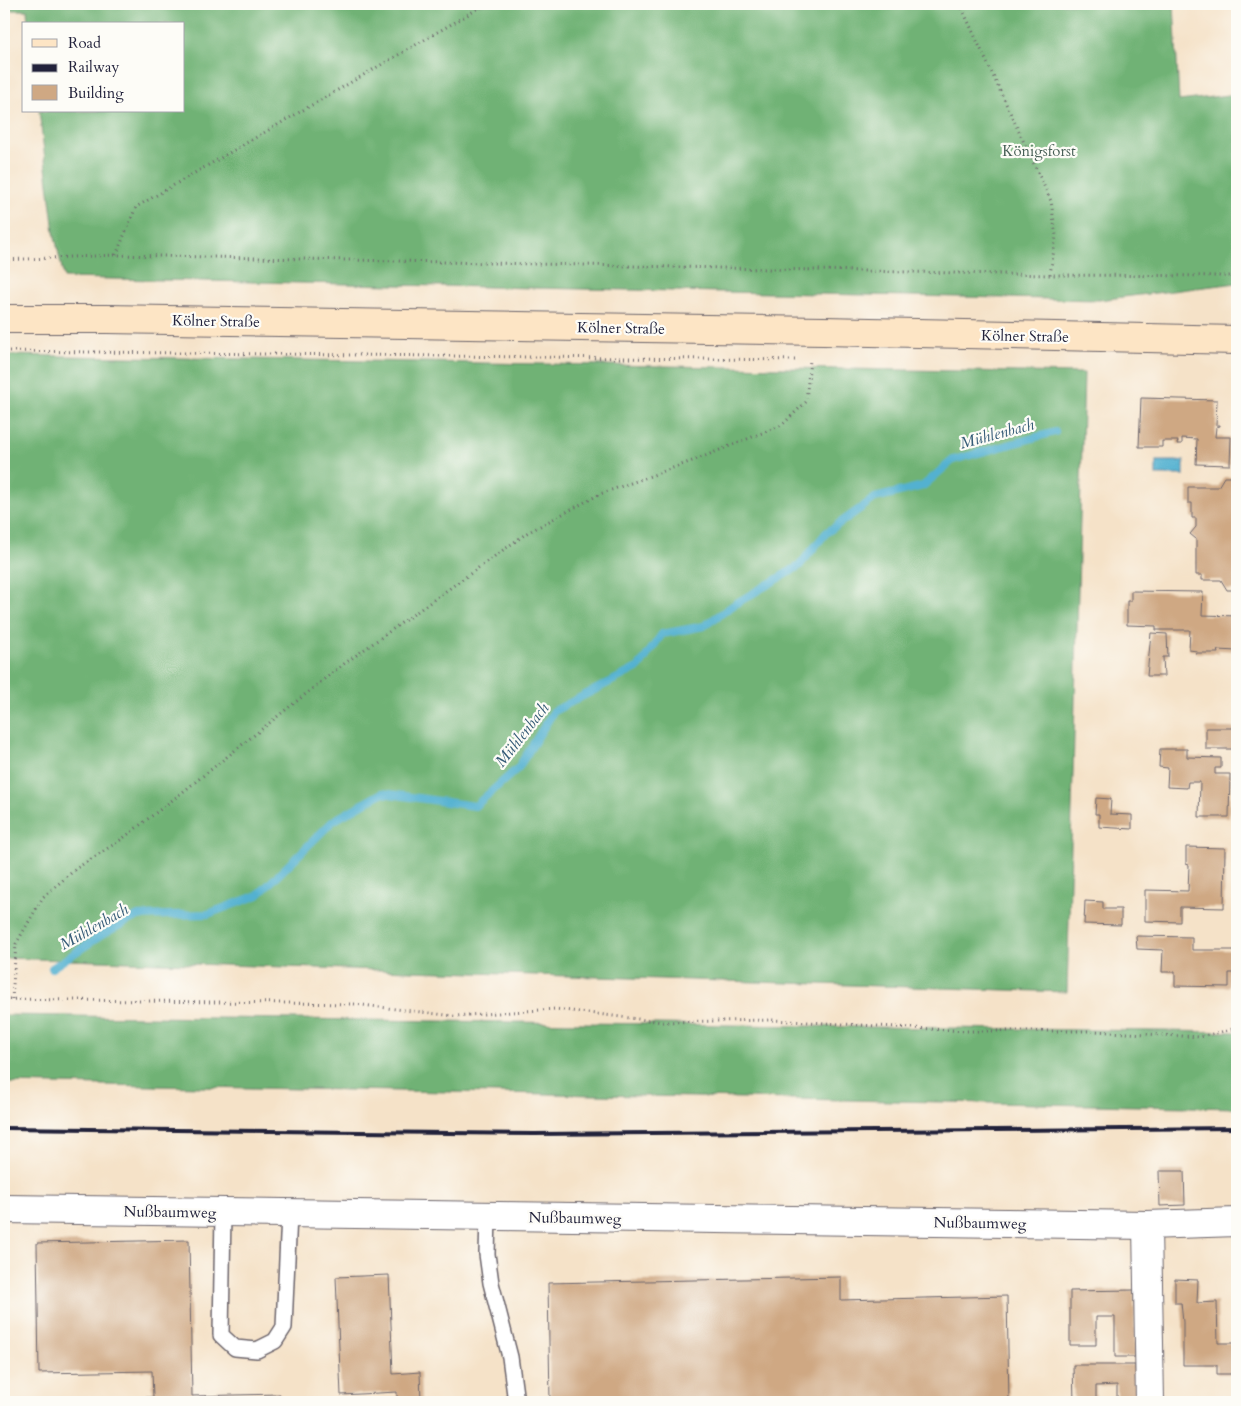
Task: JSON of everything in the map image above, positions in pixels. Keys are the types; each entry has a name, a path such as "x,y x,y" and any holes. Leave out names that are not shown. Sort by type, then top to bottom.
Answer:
{"main road":[{"name":"Kölner Straße","path":"4,319 136,319 1237,340"}],"street":[{"name":"Nußbaumweg","path":"4,1209 1147,1225 1237,1222"},
{"path":"1147,1225 1150,1402"}],"lane":[{"path":"223,1213 221,1335 236,1348 257,1350 276,1341 284,1327 290,1214"},
{"path":"488,1216 487,1254 491,1283 510,1357 516,1402"}],"path":[{"path":"116,255 136,207 486,4"},
{"path":"960,4 1051,201 1056,236 1050,275"},
{"path":"4,260 116,255 1050,275 1237,276"},
{"path":"4,351 800,360"},
{"path":"12,1000 16,944 43,897 77,868 122,839 337,669 527,534 600,494 695,460 782,425 806,402 810,360"},
{"path":"4,1000 354,1004 454,1016 555,1009 663,1022 772,1020 966,1031 1092,1031 1200,1036 1237,1028"}],"green space":[{"name":"Königsforst","path":"4,4 1174,4 1179,101 1237,94 1237,283 1099,300 64,278 54,232 39,112 185,112 185,22 28,22 27,10 4,10"},
{"path":"4,355 1084,373 1067,992 4,958"},
{"path":"4,1015 1237,1032 1237,1108 4,1083"}],"water":[{"path":"1156,461 1184,461 1184,475 1156,475"}],"building":[{"path":"1141,398 1217,400 1216,425 1220,426 1216,427 1215,437 1231,437 1230,465 1196,464 1197,439 1182,438 1182,444 1177,444 1178,441 1162,441 1162,447 1139,447"},
{"path":"1224,477 1234,477 1237,482 1235,518 1237,590 1227,590 1221,580 1202,580 1202,575 1196,575 1196,539 1190,534 1196,527 1196,518 1192,518 1192,503 1188,503 1188,487 1218,487"},
{"path":"1131,591 1203,592 1202,615 1237,616 1237,651 1217,650 1218,653 1196,653 1197,651 1189,650 1190,630 1156,630 1156,626 1127,625 1127,601 1131,601"},
{"path":"1151,633 1167,634 1168,657 1163,657 1164,676 1147,676"},
{"path":"1206,728 1237,728 1237,749 1206,749"},
{"path":"1160,749 1187,749 1187,757 1221,758 1221,768 1215,768 1215,774 1230,774 1229,817 1199,817 1200,782 1188,782 1187,788 1167,787 1168,768 1159,767"},
{"path":"1096,798 1111,799 1110,814 1132,815 1132,829 1099,827 1099,814 1095,814"},
{"path":"1186,847 1225,848 1224,908 1180,907 1180,922 1145,921 1145,890 1188,891 1189,865 1186,864"},
{"path":"1085,901 1103,902 1103,909 1121,909 1121,925 1084,924"},
{"path":"1136,936 1192,937 1192,950 1234,950 1234,973 1229,973 1229,987 1175,986 1175,972 1162,972 1163,950 1137,949"},
{"path":"1159,1171 1184,1171 1185,1205 1160,1206"},
{"path":"189,1240 192,1396 280,1394 280,1402 46,1402 153,1397 152,1371 39,1373 37,1243"},
{"path":"389,1275 393,1374 420,1372 421,1402 397,1402 397,1392 341,1395 336,1277"},
{"path":"841,1277 841,1300 1007,1296 1009,1402 550,1402 548,1283"},
{"path":"1175,1279 1198,1280 1197,1303 1217,1302 1218,1343 1237,1343 1237,1374 1217,1374 1217,1365 1183,1365 1183,1322 1181,1303 1175,1303"},
{"path":"1134,1290 1135,1357 1115,1357 1115,1317 1096,1317 1096,1345 1070,1345 1070,1291"},
{"path":"1073,1365 1135,1365 1136,1402 1117,1402 1117,1385 1096,1386 1096,1402 1074,1402"}],"waterway":[{"name":"Mühlenbach","path":"52,968 105,933 138,916 208,914 258,895 333,821 382,793 475,806 518,768 554,711 639,667 662,634 704,626 735,604 799,566 826,533 875,498 923,486 953,460 1055,432"}],"railway":[{"path":"4,1128 534,1134 1237,1128"}]}
